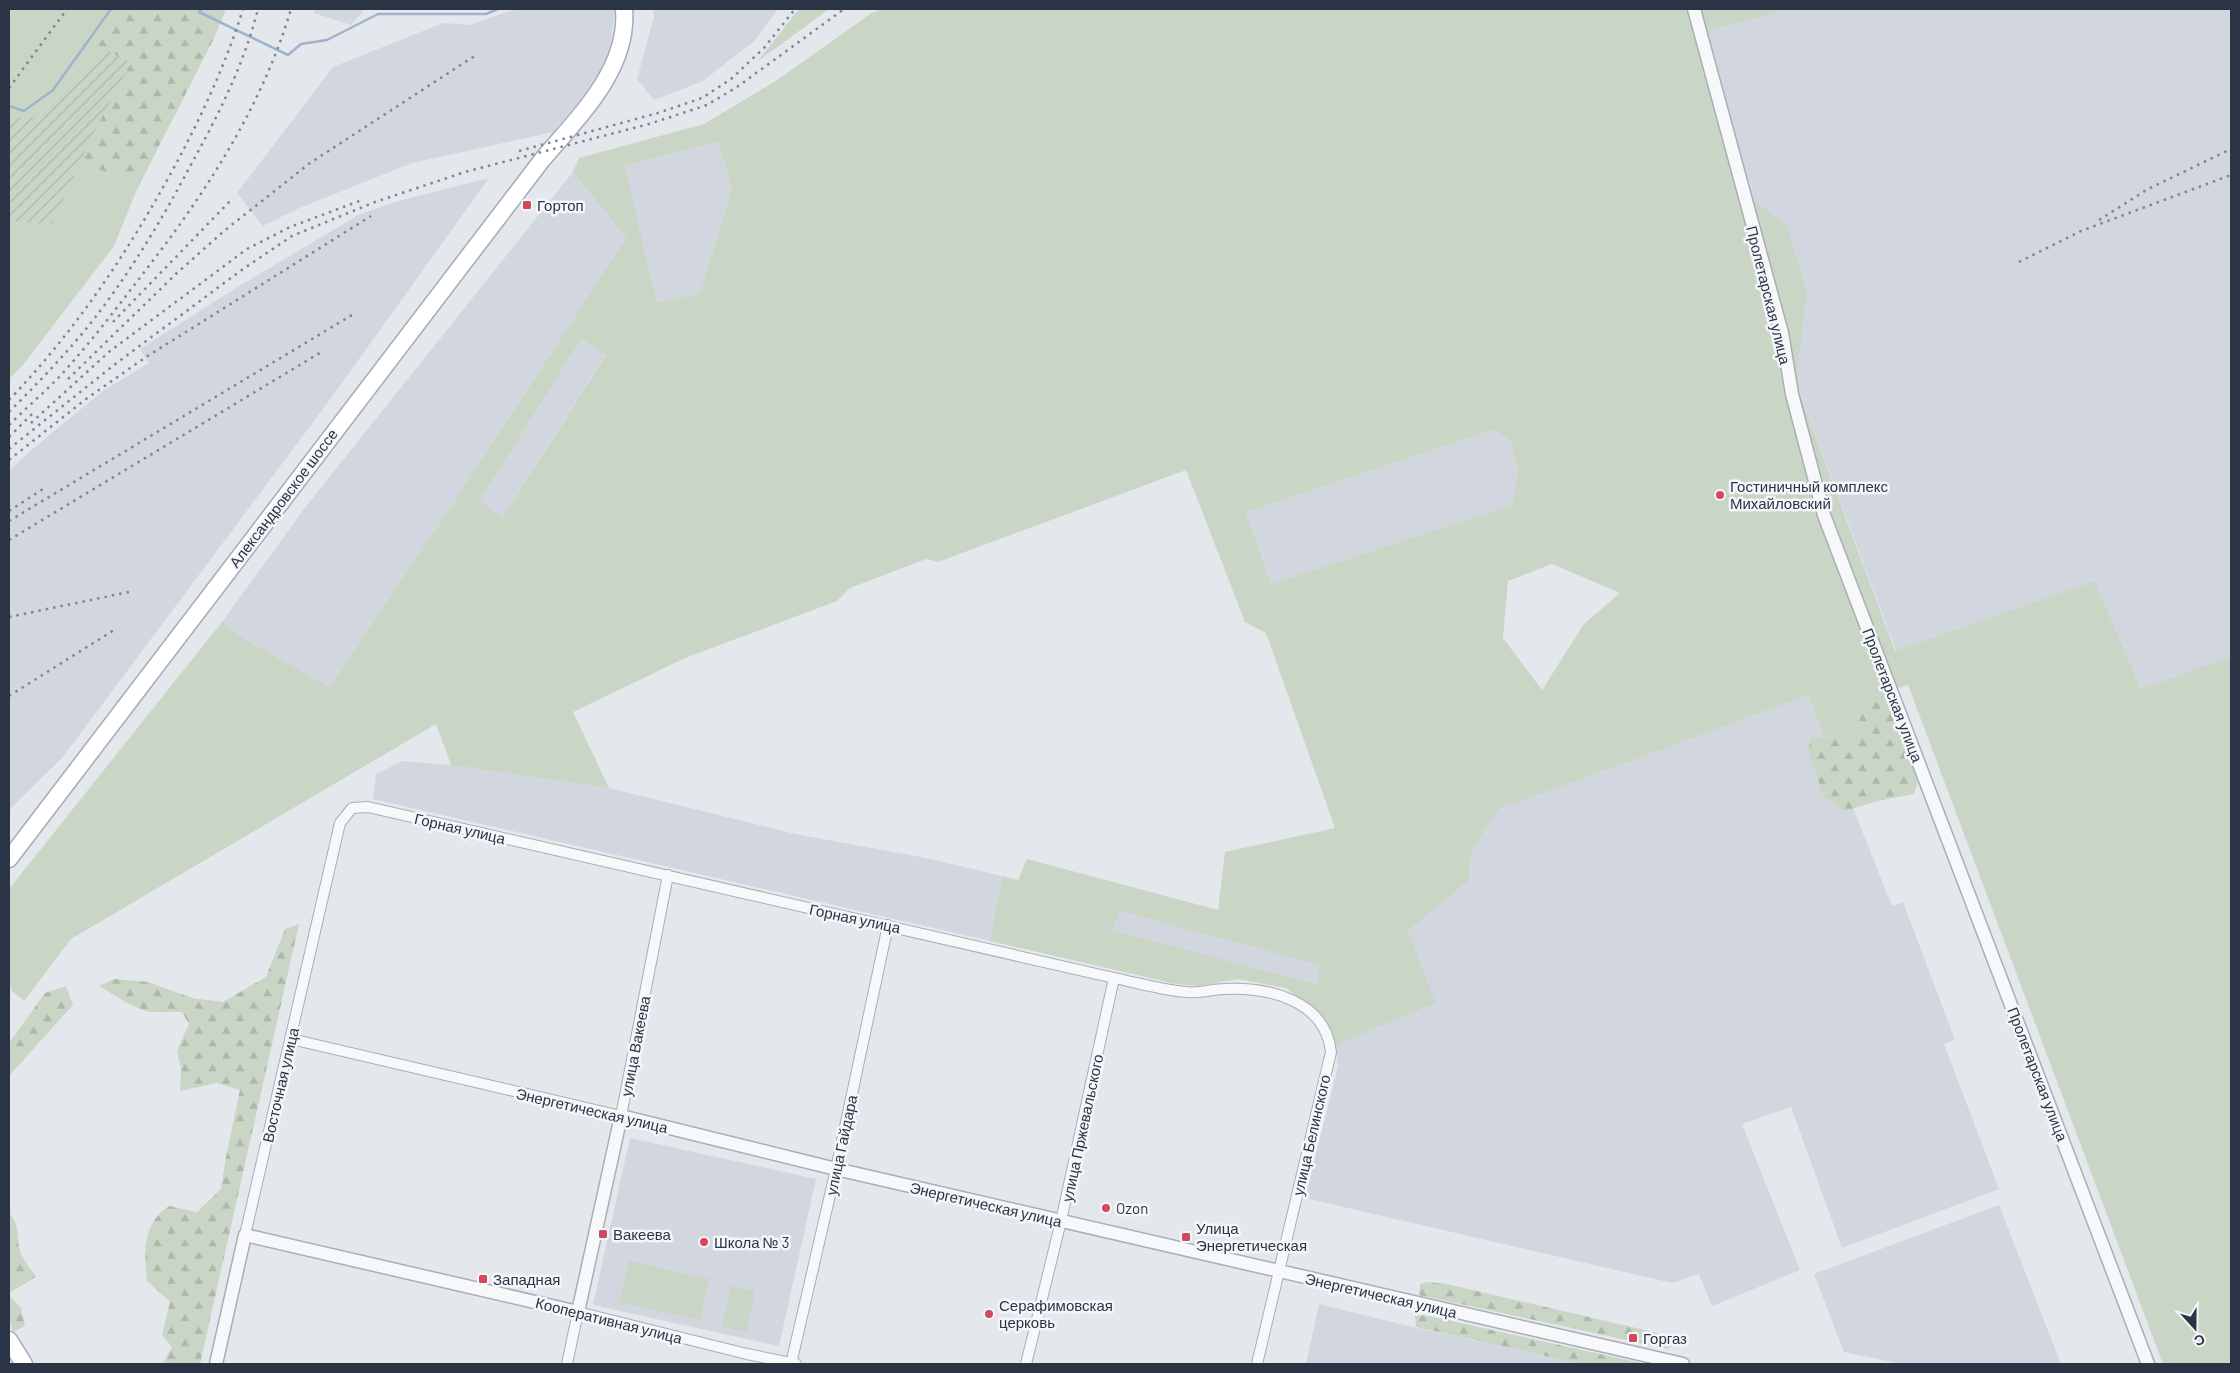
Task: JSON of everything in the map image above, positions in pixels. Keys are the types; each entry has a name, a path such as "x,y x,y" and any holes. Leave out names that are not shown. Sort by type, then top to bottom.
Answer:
{"main road":[{"name":"Александровское шоссе","path":"9,859 267,518 608,77 617,56 622,36 624,9"},
{"path":"9,1340 24,1364"}],"street":[{"name":"Пролетарская улица","path":"1694,9 1782,333 1792,394 1824,515 2148,1364"},
{"name":"Горная улица","path":"352,808 368,807 668,874 803,908 888,925 1114,978 1188,992 1225,989 1266,990 1293,999 1313,1014 1329,1039 1331,1052"},
{"name":"Восточная улица","path":"216,1364 340,823 352,808"},
{"name":"улица Вакеева","path":"567,1364 621,1116 668,874"},
{"name":"улица Гайдара","path":"793,1364 888,925"},
{"name":"улица Пржевальского","path":"1026,1364 1061,1221 1114,978"},
{"name":"Энергетическая улица","path":"291,1039 621,1116 836,1169 1683,1364"},
{"name":"улица Белинского","path":"1257,1364 1331,1052"},
{"name":"Кооперативная улица","path":"245,1235 793,1364"}],"shaded area":[{"path":"316,9 365,9 351,25 314,13"},
{"path":"516,9 615,9 610,49 599,73 575,107 553,132 412,163 297,209 263,226 237,193 333,67 443,23 470,25"},
{"path":"653,9 778,9 754,41 703,81 654,100 637,79 654,17"},
{"path":"1787,9 2231,9 2231,656 2141,689 2095,581 1896,651 1796,382 1807,292 1743,192 1697,34"},
{"path":"718,141 732,189 700,293 657,303 625,166"},
{"path":"573,172 626,238 460,493 330,687 246,640 222,622 304,509"},
{"path":"489,178 326,405 62,758 9,810 9,471 30,451 103,391 149,363 140,349 236,288 360,214 402,200"},
{"path":"581,339 606,354 503,517 478,501"},
{"path":"1492,430 1510,440 1518,471 1514,505 1271,584 1246,512"},
{"path":"1808,695 1892,906 1903,902 1955,1040 1944,1044 1999,1189 1842,1248 1791,1107 1742,1124 1800,1270 1712,1306 1699,1274 1672,1283 1305,1198 1338,1066 1336,1045 1436,1003 1408,931 1469,880 1470,857 1486,827 1499,809"},
{"path":"403,761 451,765 609,788 795,834 926,858 1002,876 990,941 373,799 376,774"},
{"path":"1119,910 1321,965 1317,984 1111,930"},
{"name":"Школа № 3","path":"630,1138 816,1179 779,1346 593,1305"},
{"path":"1999,1205 2061,1364 1902,1364 1844,1352 1814,1274"},
{"path":"1319,1304 1404,1325 1580,1364 1306,1364"}],"green space":[{"path":"9,9 226,9 213,40 138,187 114,246 23,365 9,379 9,221 52,225 80,73 38,117 9,117"},
{"path":"116,9 191,9 187,18 213,40 138,187 81,161 92,136 108,51 92,47"},
{"path":"799,9 829,9 757,62"},
{"path":"882,9 1787,9 1698,34 1743,192 1787,226 1807,292 1796,383 1895,651 2095,581 2141,689 2231,656 2231,1364 2163,1364 1908,685 1865,698 1852,750 1840,735 1825,738 1808,695 1499,809 1486,827 1470,857 1469,880 1408,931 1436,1003 1336,1045 1325,1019 1286,988 1238,979 1199,986 1176,984 990,941 1002,876 1018,880 1027,859 1218,910 1225,852 1335,828 1266,633 1245,622 1186,470 938,562 926,559 850,588 837,601 685,658 573,712 609,788 451,765 436,724 71,939 24,1001 11,990 9,977 9,889 222,622 246,640 330,687 460,493 626,238 573,172 579,158 704,124 774,82 872,13","holes":["718,141 732,189 700,293 657,303 625,166","581,339 606,355 503,517 479,501","1492,430 1510,440 1518,471 1513,505 1271,584 1246,512","1552,564 1620,593 1584,624 1542,690 1503,638 1508,581","1120,911 1320,965 1317,984 1112,930"]},
{"path":"108,51 131,63 92,136 52,225 9,221 9,117 38,117 80,73"},
{"path":"1886,692 1918,781 1914,794 1878,801 1845,811 1824,798 1808,749 1812,737 1825,738 1840,735 1852,750 1865,698"},
{"path":"299,924 200,1364 163,1364 172,1347 162,1335 170,1302 147,1281 145,1260 149,1230 160,1213 169,1206 197,1212 221,1189 240,1090 217,1083 180,1091 181,1069 177,1051 189,1024 182,1012 148,1012 127,1003 99,986 114,979 148,982 192,998 223,1002 266,977 285,929"},
{"path":"66,986 73,1005 9,1076 9,1043 45,993"},
{"path":"9,1213 15,1221 21,1253 36,1277 9,1293"},
{"path":"629,1261 709,1279 700,1320 619,1302"},
{"path":"1427,1282 1447,1284 1649,1331 1670,1337 1675,1343 1668,1349 1419,1295 1420,1284"},
{"path":"731,1286 755,1291 746,1332 722,1327"},
{"path":"9,1295 21,1308 25,1326 13,1332 9,1317"},
{"path":"1424,1315 1645,1364 1580,1364 1416,1327 1415,1316"}],"waterway":[{"path":"9,106 24,111 53,90 111,9"},
{"path":"202,9 199,12 288,55 301,44 327,40 378,14 486,14 498,9"}],"railway":[{"path":"9,88 67,9"},
{"path":"9,400 58,345 101,287 141,226 177,162 205,106 230,48 243,9"},
{"path":"9,412 86,329 144,247 204,141 222,105 239,67 258,9"},
{"path":"9,425 55,381 82,351 188,213 248,115 279,45 291,9"},
{"path":"519,151 658,113 702,98 731,79 764,48 795,9"},
{"path":"9,449 114,365 243,269 292,236 375,202 465,172 649,124 707,105 737,87 844,9"},
{"path":"68,379 177,273 224,231 310,163 476,55"},
{"path":"2099,220 2148,189 2231,149"},
{"path":"2019,262 2081,231 2231,175"},
{"path":"113,322 233,198"},
{"path":"31,423 110,351 247,249 290,227 362,200"},
{"path":"9,460 86,399 146,357 371,216"},
{"path":"9,521 352,315"},
{"path":"9,540 323,351"},
{"path":"9,437 34,412"},
{"path":"9,511 43,489"},
{"path":"9,617 129,592"},
{"path":"9,696 114,630"}],"place":[{"name":"Гортоп","path":"527,205"},
{"name":"Гостиничный комплекс Михайловский","path":"1720,495"},
{"name":"Ozon","path":"1106,1208"},
{"name":"Вакеева","path":"603,1234"},
{"name":"Улица Энергетическая","path":"1186,1237"},
{"name":"Школа № 3","path":"704,1242"},
{"name":"Западная","path":"483,1279"},
{"name":"Серафимовская церковь","path":"989,1314"},
{"name":"Горгаз","path":"1633,1338"}]}
